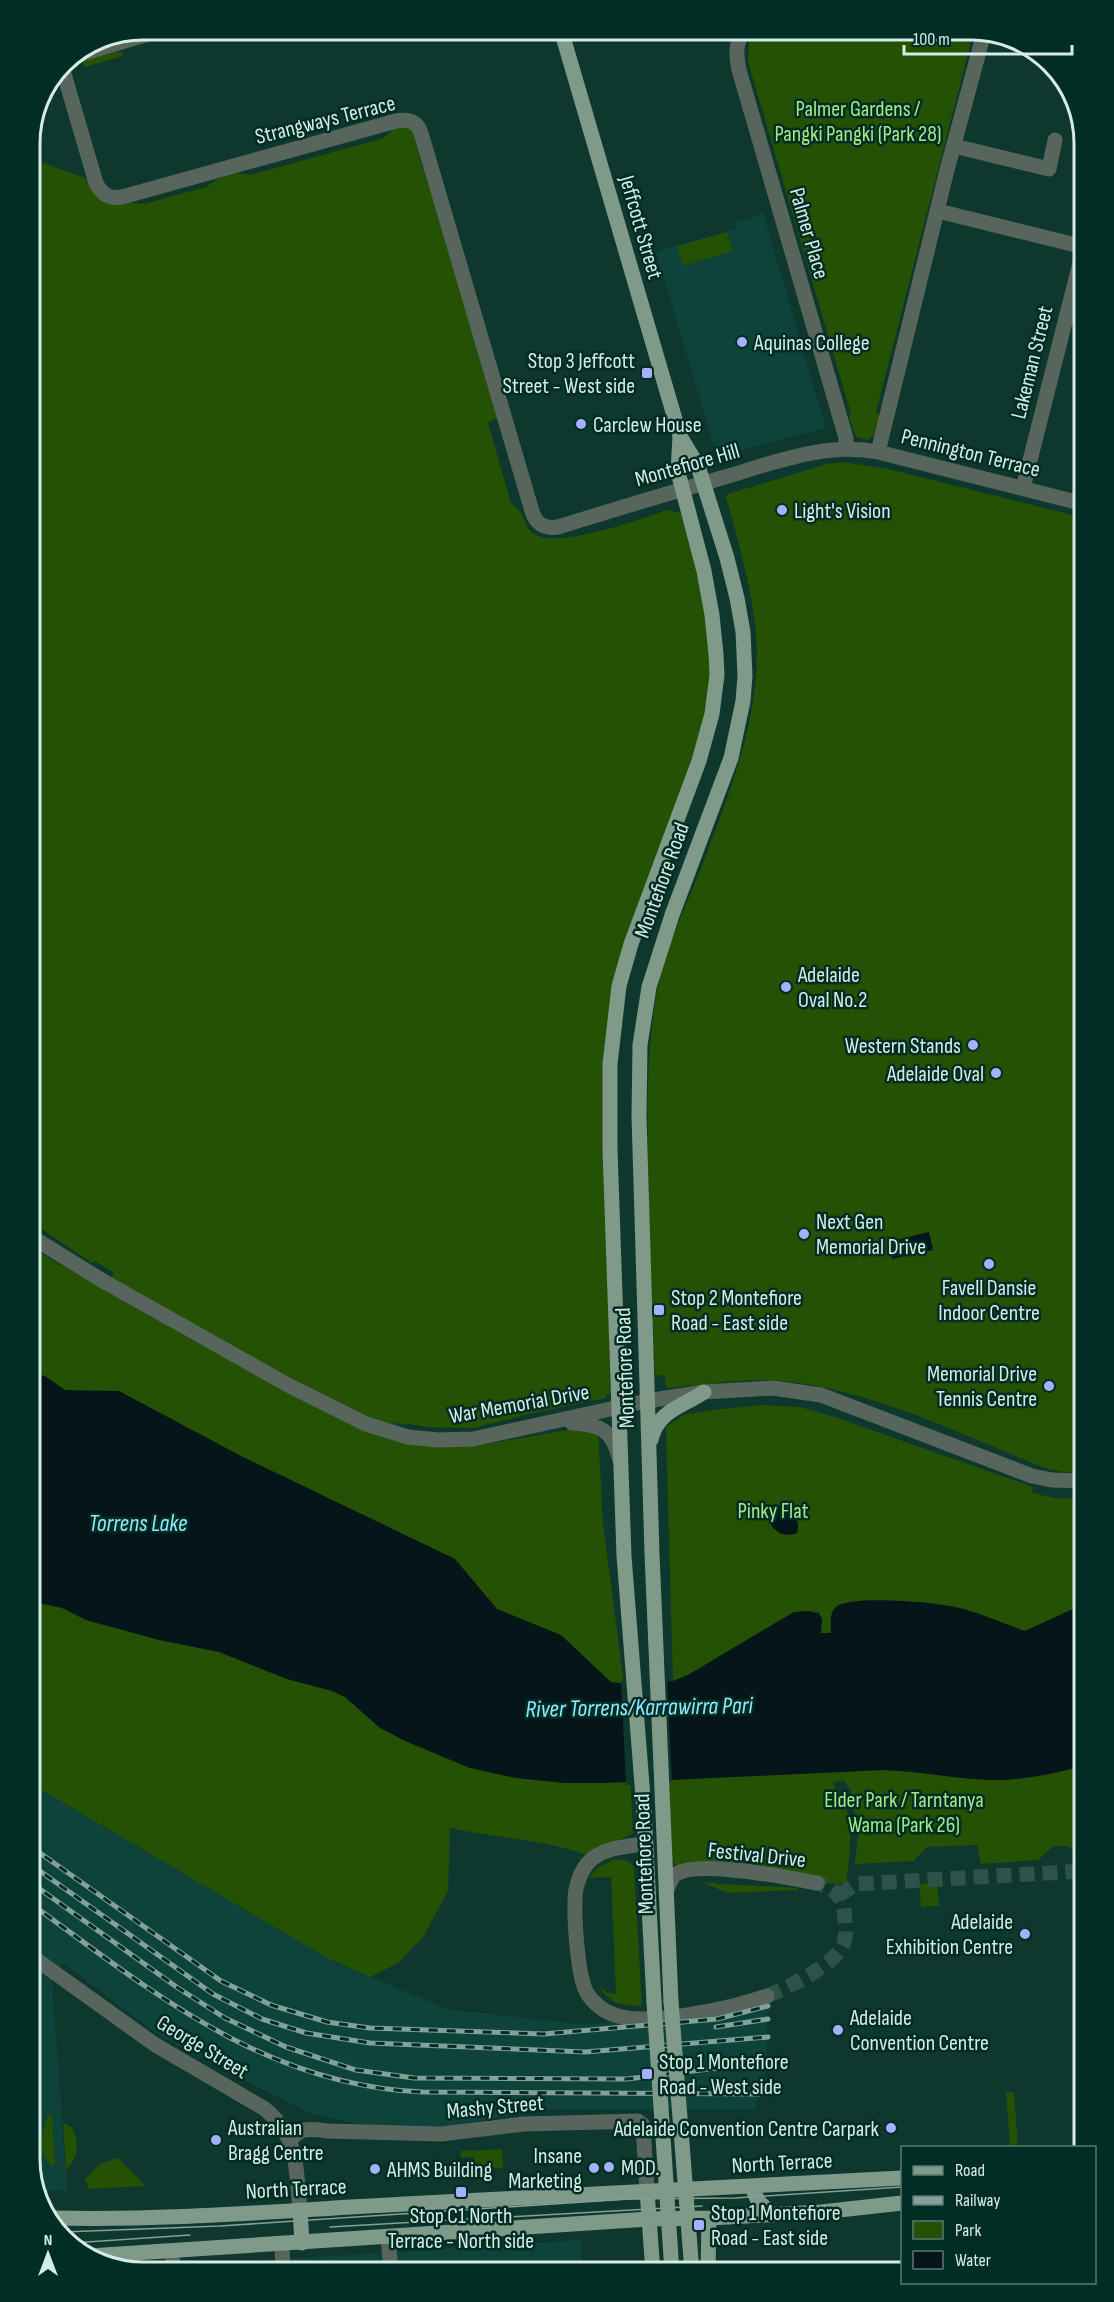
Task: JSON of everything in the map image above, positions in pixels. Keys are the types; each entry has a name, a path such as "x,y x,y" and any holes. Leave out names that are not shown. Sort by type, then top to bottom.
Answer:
{"main road":[{"name":"Jeffcott Street","path":"564,41 680,436 698,466 704,483"},
{"name":"Jeffcott Street","path":"680,436 678,472 682,489"},
{"name":"Montefiore Road","path":"691,2262 671,2002 651,1554 639,1116 640,1045 655,964 730,758 745,676 745,652 737,598 704,483"},
{"name":"Montefiore Road","path":"671,2262 644,1810 624,1556 609,1106 610,1064 619,986 631,944 708,731 717,675 712,615 699,548 682,489"},
{"path":"664,855 690,865"},
{"path":"649,1455 657,1422 671,1410 686,1404 704,1392"},
{"name":"North Terrace","path":"60,2218 149,2219 901,2178"},
{"path":"752,2187 759,2203 773,2215"},
{"path":"647,2191 651,2262"},
{"path":"108,2255 649,2219 831,2212 901,2203"},
{"path":"300,2210 302,2243"},
{"path":"708,2262 709,2218"}],"street":[{"name":"Palmer Place","path":"740,41 737,48 739,70 846,438 846,448"},
{"path":"878,452 982,41"},
{"name":"Strangways Terrace","path":"65,78 96,183 104,194 111,197 122,197 396,121 407,120 417,124 422,133 532,511 536,520 543,526"},
{"path":"954,146 1049,169 1055,140"},
{"path":"938,211 1074,245"},
{"name":"Lakeman Street","path":"1023,488 1074,287"},
{"name":"Pennington Terrace","path":"846,448 878,452 1074,501"},
{"name":"Montefiore Hill","path":"543,526 558,527 817,451 846,448"},
{"name":"War Memorial Drive","path":"40,1242 204,1339 330,1407 381,1430 408,1437 456,1440 489,1436 647,1401 704,1392 773,1388 813,1393 1013,1470 1052,1480 1074,1481"},
{"path":"557,1422 587,1424 606,1431 615,1444 621,1468"},
{"path":"646,1844 621,1846 595,1857 587,1864 578,1881 575,1900 580,1973 592,2000 606,2011 634,2019 712,2011 767,1996"},
{"name":"Festival Drive","path":"666,1852 675,1864 692,1869 740,1871 816,1883"},
{"name":"Festival Drive","path":"667,1890 674,1876 692,1869"},
{"name":"George Street","path":"40,1962 154,2044 265,2109 280,2122 290,2142 296,2163 300,2210"},
{"name":"Mashy Street","path":"290,2142 294,2134 301,2130 312,2129 441,2134 524,2124 638,2121 644,2125 647,2191"},
{"path":"388,2237 390,2261"},
{"path":"282,2244 283,2261"},
{"path":"172,2251 172,2261"}],"shaded area":[{"name":"Aquinas College","path":"763,213 826,428 717,456 656,252 736,229 735,223"},
{"path":"40,1789 336,1963 448,2009 575,2024 641,2022 768,2002 766,2070 755,2109 541,2109 472,2123 428,2127 367,2126 309,2113 161,2037 63,1963 52,1981 67,2190 46,2191 40,2158"},
{"path":"581,2240 582,2262 250,2261"}],"green space":[{"name":"Palmer Gardens / Pangki Pangki (Park 28)","path":"971,41 876,412 880,415 875,434 868,440 856,437 849,417 851,414 748,61 749,42"},
{"path":"122,52 123,56 85,67 82,62 86,59"},
{"path":"399,124 411,126 420,151 419,155 499,417 488,423 511,503 521,513 530,531 548,538 563,538 601,531 668,510 684,514 713,642 710,708 625,948 607,1206 610,1394 606,1395 606,1398 473,1428 375,1423 110,1280 114,1273 95,1261 92,1263 40,1228 41,162 88,179 126,202 144,204 206,187 229,172 250,175 384,138"},
{"path":"727,232 733,251 683,266 677,246"},
{"path":"843,462 888,469 1074,516 1074,1472 1047,1469 885,1404 818,1386 784,1381 754,1380 666,1388 665,1376 655,1375 649,1239 648,1113 650,1047 655,1003 668,949 735,776 750,720 757,663 751,600 726,497 728,494 827,464"},
{"path":"40,1253 192,1340 338,1417 474,1446 573,1429 598,1431 603,1523 627,1707 633,1833 584,1854 551,1845 450,1828 448,1891 424,1936 398,1963 370,1977 327,1958 40,1789"},
{"name":"Pinky Flat","path":"761,1405 800,1407 835,1417 1033,1487 1032,1493 1055,1498 1074,1499 1074,1609 1025,1631 994,1620 925,1602 854,1602 832,1614 831,1633 821,1633 822,1619 794,1612 688,1675 673,1681 666,1427 683,1415"},
{"name":"Elder Park / Tarntanya Wama (Park 26)","path":"1074,1768 1074,1850 1068,1846 1054,1846 1038,1860 981,1864 977,1845 927,1847 914,1861 855,1864 858,1834 849,1798 851,1790 844,1781 833,1782 845,1803 850,1826 846,1884 817,1883 679,1866 671,1861 663,1780 882,1770 1004,1780"},
{"path":"615,1859 628,1861 634,1867 642,2006 617,2003 598,1986 608,1993 616,1994 611,1877 589,1878 598,1867"},
{"path":"701,1882 798,1888 798,1890 728,1893"},
{"path":"937,1882 939,1906 921,1907 919,1884"},
{"path":"1006,2092 1014,2092 1018,2146 1010,2146"},
{"path":"48,2114 52,2116 55,2163 52,2167 40,2149"},
{"path":"63,2122 73,2128 77,2145 76,2155 66,2171"},
{"path":"502,2149 503,2168 474,2169 474,2157 461,2158 461,2151"},
{"path":"118,2158 146,2186 89,2189 85,2179 100,2164"}],"water":[{"path":"929,1232 933,1250 892,1259 888,1242"},
{"name":"Torrens Lake","path":"40,1375 65,1390 119,1391 241,1456 455,1559 497,1609 561,1635 611,1682 642,1686 673,1681 688,1675 794,1612 819,1613 822,1619 821,1633 831,1633 832,1612 836,1607 845,1603 878,1600 919,1602 953,1607 972,1611 1025,1631 1074,1609 1074,1768 1039,1776 1004,1780 882,1770 606,1783 565,1783 516,1778 470,1768 405,1741 380,1728 345,1697 332,1691 287,1679 219,1652 159,1640 86,1620 62,1608 40,1603"},
{"path":"775,1504 793,1514 798,1522 797,1533 785,1535 772,1526 767,1509"}],"pier":[{"path":"667,1679 672,1782 626,1785 621,1681 642,1683"}],"tunnel":[{"path":"839,1895 856,1884 1074,1872"},
{"path":"767,1996 821,1968 839,1952 844,1943 845,1922 841,1900 831,1889 817,1883"}],"tram line":[{"path":"78,2231 220,2226 629,2199 735,2198 901,2187"},
{"path":"330,2227 702,2206"},
{"path":"84,2242 190,2235"}],"railway":[{"path":"40,1853 221,1981 271,2005 327,2022 370,2028 544,2034 717,2019 768,2006"},
{"path":"40,1871 213,1994 262,2019 306,2033 370,2043 585,2052 768,2037"},
{"path":"40,1889 178,1988 225,2018 286,2047 356,2070 414,2078 627,2079 766,2062"},
{"path":"40,1910 120,1969 213,2028 261,2053 312,2072 366,2086 423,2092 760,2094"},
{"path":"716,2027 768,2019"}],"place":[{"name":"Aquinas College","path":"742,342"},
{"name":"Stop 3 Jeffcott Street - West side","path":"647,373"},
{"name":"Carclew House","path":"581,424"},
{"name":"Light's Vision","path":"782,510"},
{"name":"Adelaide Oval No.2","path":"786,987"},
{"name":"Western Stands","path":"973,1045"},
{"name":"Adelaide Oval","path":"996,1073"},
{"name":"Next Gen Memorial Drive","path":"804,1234"},
{"name":"Favell Dansie Indoor Centre","path":"989,1264"},
{"name":"Stop 2 Montefiore Road - East side","path":"659,1310"},
{"name":"Memorial Drive Tennis Centre","path":"1049,1386"},
{"name":"Adelaide Exhibition Centre","path":"1025,1934"},
{"name":"Adelaide Convention Centre","path":"838,2030"},
{"name":"Stop 1 Montefiore Road - West side","path":"647,2074"},
{"name":"Adelaide Convention Centre Carpark","path":"891,2128"},
{"name":"Australian Bragg Centre","path":"216,2140"},
{"name":"MOD.","path":"609,2167"},
{"name":"Insane Marketing","path":"594,2168"},
{"name":"AHMS Building","path":"375,2169"},
{"name":"Stop C1 North Terrace - North side","path":"461,2192"},
{"name":"Stop 1 Montefiore Road - East side","path":"699,2225"}],"water label":[{"name":"River Torrens/Karrawirra Pari","path":"639,1707"}]}
